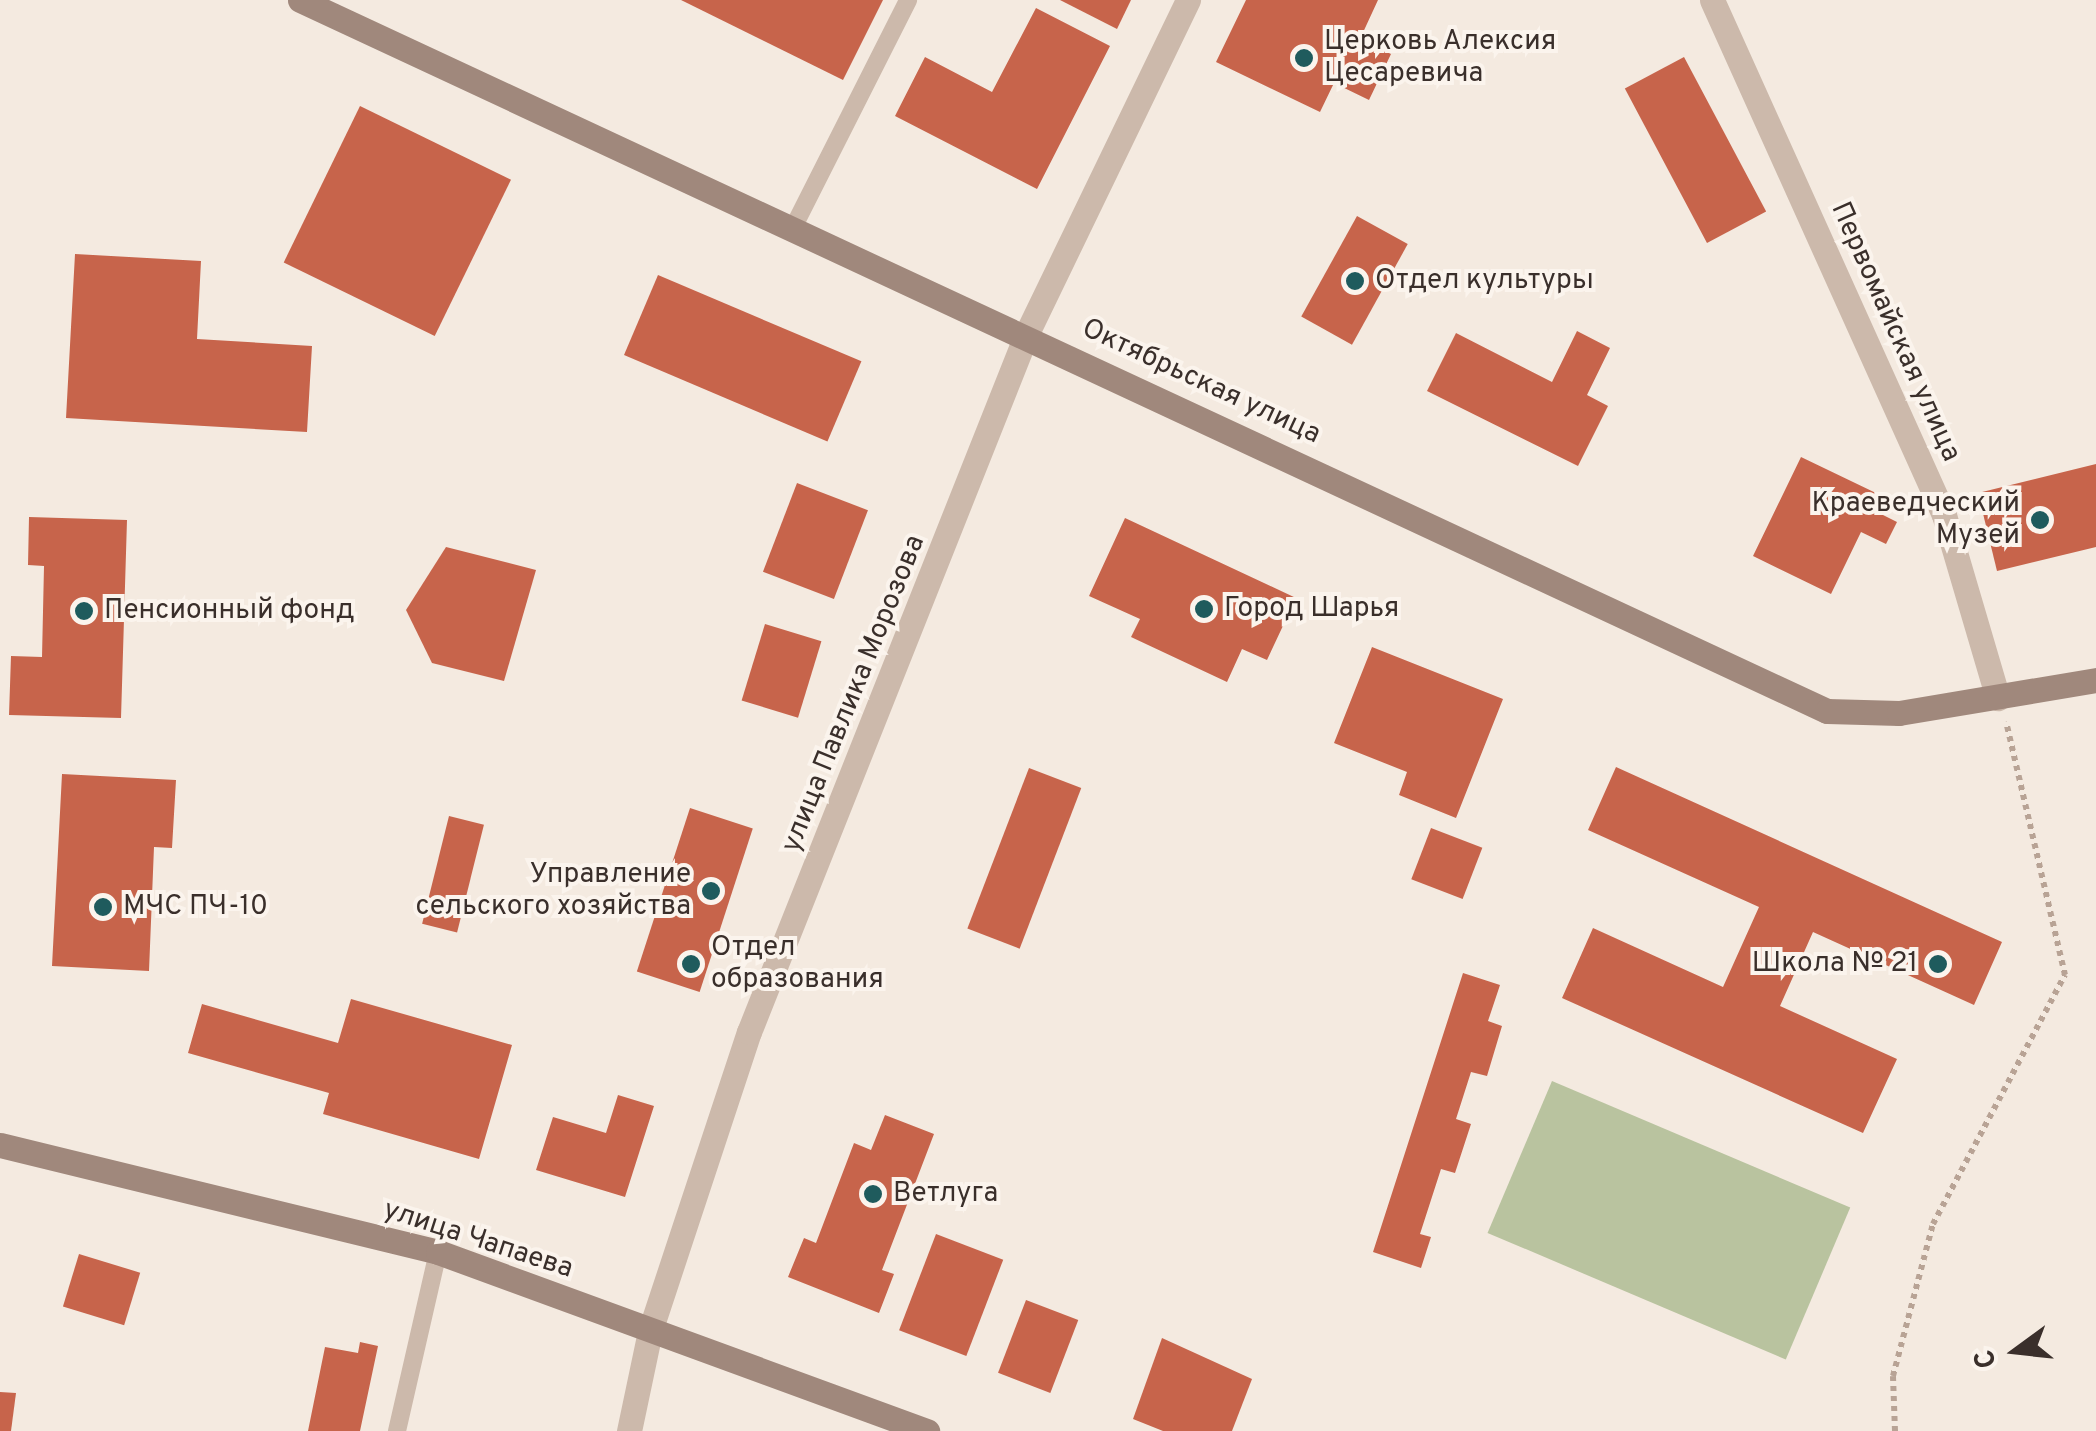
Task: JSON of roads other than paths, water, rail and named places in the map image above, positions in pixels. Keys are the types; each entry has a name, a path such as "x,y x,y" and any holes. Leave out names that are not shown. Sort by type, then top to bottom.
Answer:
{"main road":[{"name":"Октябрьская улица","path":"300,0 1027,333 1827,711 1899,713 2096,680"},
{"name":"улица Чапаева","path":"0,1145 438,1252 926,1431"}],"street":[{"name":"улица Павлика Морозова","path":"629,1431 650,1331 749,1032 1027,333 1188,0"},
{"name":"Первомайская улица","path":"1712,0 1944,516 1998,698"}],"lane":[{"path":"794,226 908,0"},
{"path":"397,1431 438,1252"}],"place":[{"name":"Церковь Алексия Цесаревича","path":"1304,58"},
{"name":"Отдел культуры","path":"1355,281"},
{"name":"Краеведческий Музей","path":"2040,520"},
{"name":"Город Шарья","path":"1204,609"},
{"name":"Пенсионный фонд","path":"84,611"},
{"name":"Управление сельского хозяйства","path":"711,891"},
{"name":"МЧС ПЧ-10","path":"103,907"},
{"name":"Отдел образования","path":"691,964"},
{"name":"Школа № 21","path":"1938,964"},
{"name":"Ветлуга","path":"873,1194"}]}
